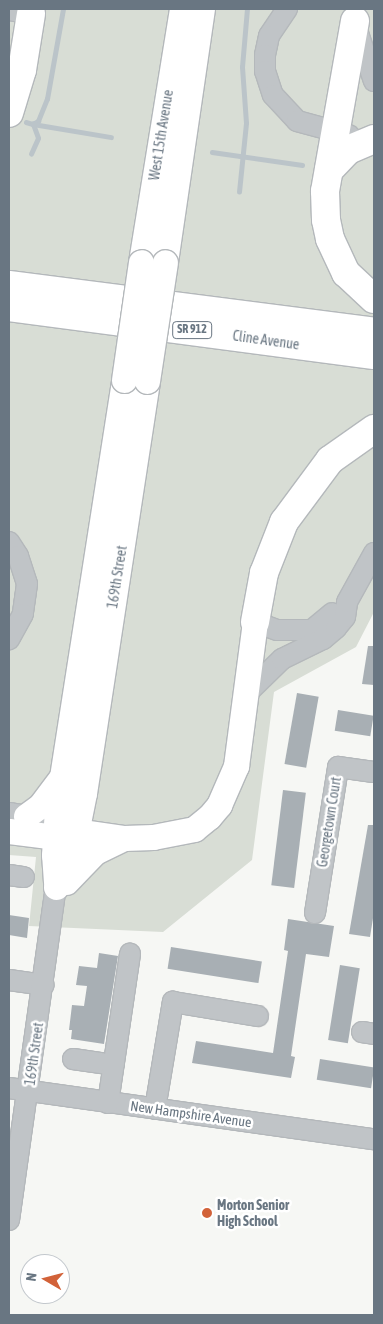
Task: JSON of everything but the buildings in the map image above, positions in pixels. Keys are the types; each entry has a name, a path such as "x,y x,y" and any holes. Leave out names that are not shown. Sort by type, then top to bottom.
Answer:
{"highway":[{"path":"9,112 22,70 24,11"},
{"path":"356,15 335,132 325,204 330,239 346,273 374,299"},
{"path":"329,170 348,150 374,139"},
{"name":"Cline Avenue","path":"9,284 374,332"},
{"name":"Cline Avenue","path":"9,307 374,355"},
{"path":"255,622 264,573 284,522 330,460 374,430"}],"main road":[{"name":"West 15th Avenue","path":"153,262 182,9"},
{"name":"West 15th Avenue","path":"153,262 202,9"},
{"name":"169th Street","path":"56,893 62,830 153,262"},
{"name":"169th Street","path":"62,830 63,774 135,380"},
{"path":"14,820 62,830 124,838 176,834 194,829 209,817 219,805 236,766 255,622"},
{"path":"14,820 40,806 63,774"},
{"path":"56,893 85,861 124,838"}],"street":[{"path":"287,9 270,36 265,63 270,88 279,104 297,121 335,132 374,139"},
{"path":"356,15 374,82"},
{"path":"9,542 18,556 27,584 24,614 9,639"},
{"path":"245,694 282,659 323,639 336,628 345,617 347,602 374,553"},
{"path":"255,622 277,630 312,630 347,602"},
{"name":"Georgetown Court","path":"316,913 338,767 374,772"},
{"name":"169th Street","path":"9,1220 11,1191 29,1091 56,893"},
{"path":"108,1102 130,954"},
{"path":"9,980 44,985"},
{"path":"156,1109 173,1002 258,1016"},
{"path":"73,1059 114,1065"},
{"name":"New Hampshire Avenue","path":"9,1088 374,1139"}],"shaded area":[{"path":"9,9 374,9 374,612 356,647 274,692 252,860 163,932 29,926 36,857 9,855"}],"waterway":[{"path":"26,122 33,124 38,121 47,99 63,9"},
{"path":"239,192 246,123 242,67 247,9"},
{"path":"33,124 111,137"},
{"path":"31,154 38,138 33,124"},
{"path":"212,152 302,165"}],"place":[{"name":"Morton Senior High School","path":"207,1213"}]}
